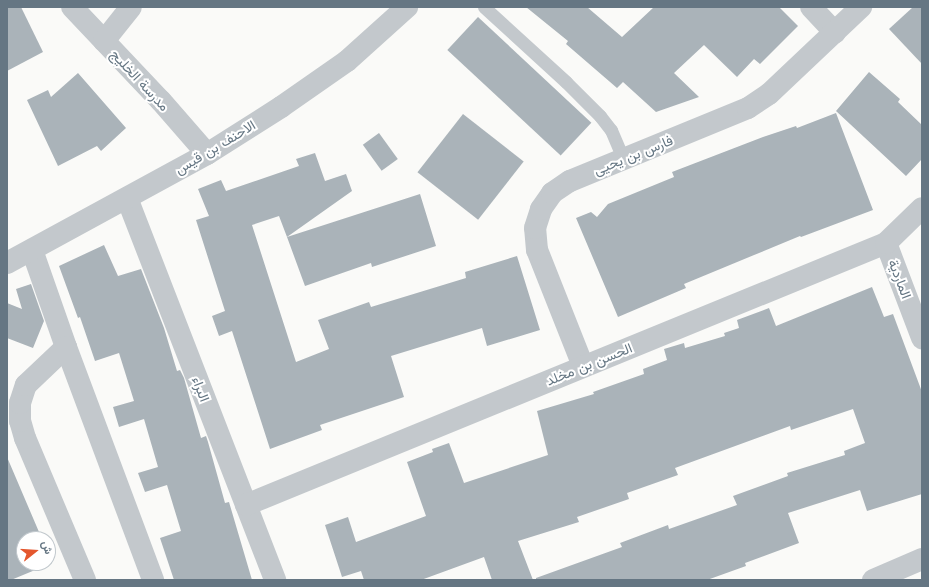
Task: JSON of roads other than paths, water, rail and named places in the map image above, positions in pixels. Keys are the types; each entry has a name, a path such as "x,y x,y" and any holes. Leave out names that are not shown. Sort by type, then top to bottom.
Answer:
{"street":[{"name":"مدرسة الخليج","path":"72,7 161,101 207,154"},
{"path":"104,41 131,7"},
{"name":"الاحنف بن قيس","path":"7,263 207,154 281,108 347,61 407,7"},
{"path":"811,7 835,33"},
{"name":"فارس بن يحيى","path":"583,366 537,250 535,228 541,209 552,193 570,181 623,158 718,122 748,108 769,94 861,7"},
{"name":"البراء","path":"127,198 275,580"},
{"name":"الحسن بن مخلد","path":"246,505 886,243 922,208"},
{"name":"الماردية","path":"886,243 922,338"},
{"path":"32,250 66,347 153,580"},
{"path":"66,347 26,385 20,403 20,420 25,438 85,580"},
{"path":"886,578 922,559"}],"lane":[{"path":"484,7 566,82 600,116 611,130 623,158"}]}
